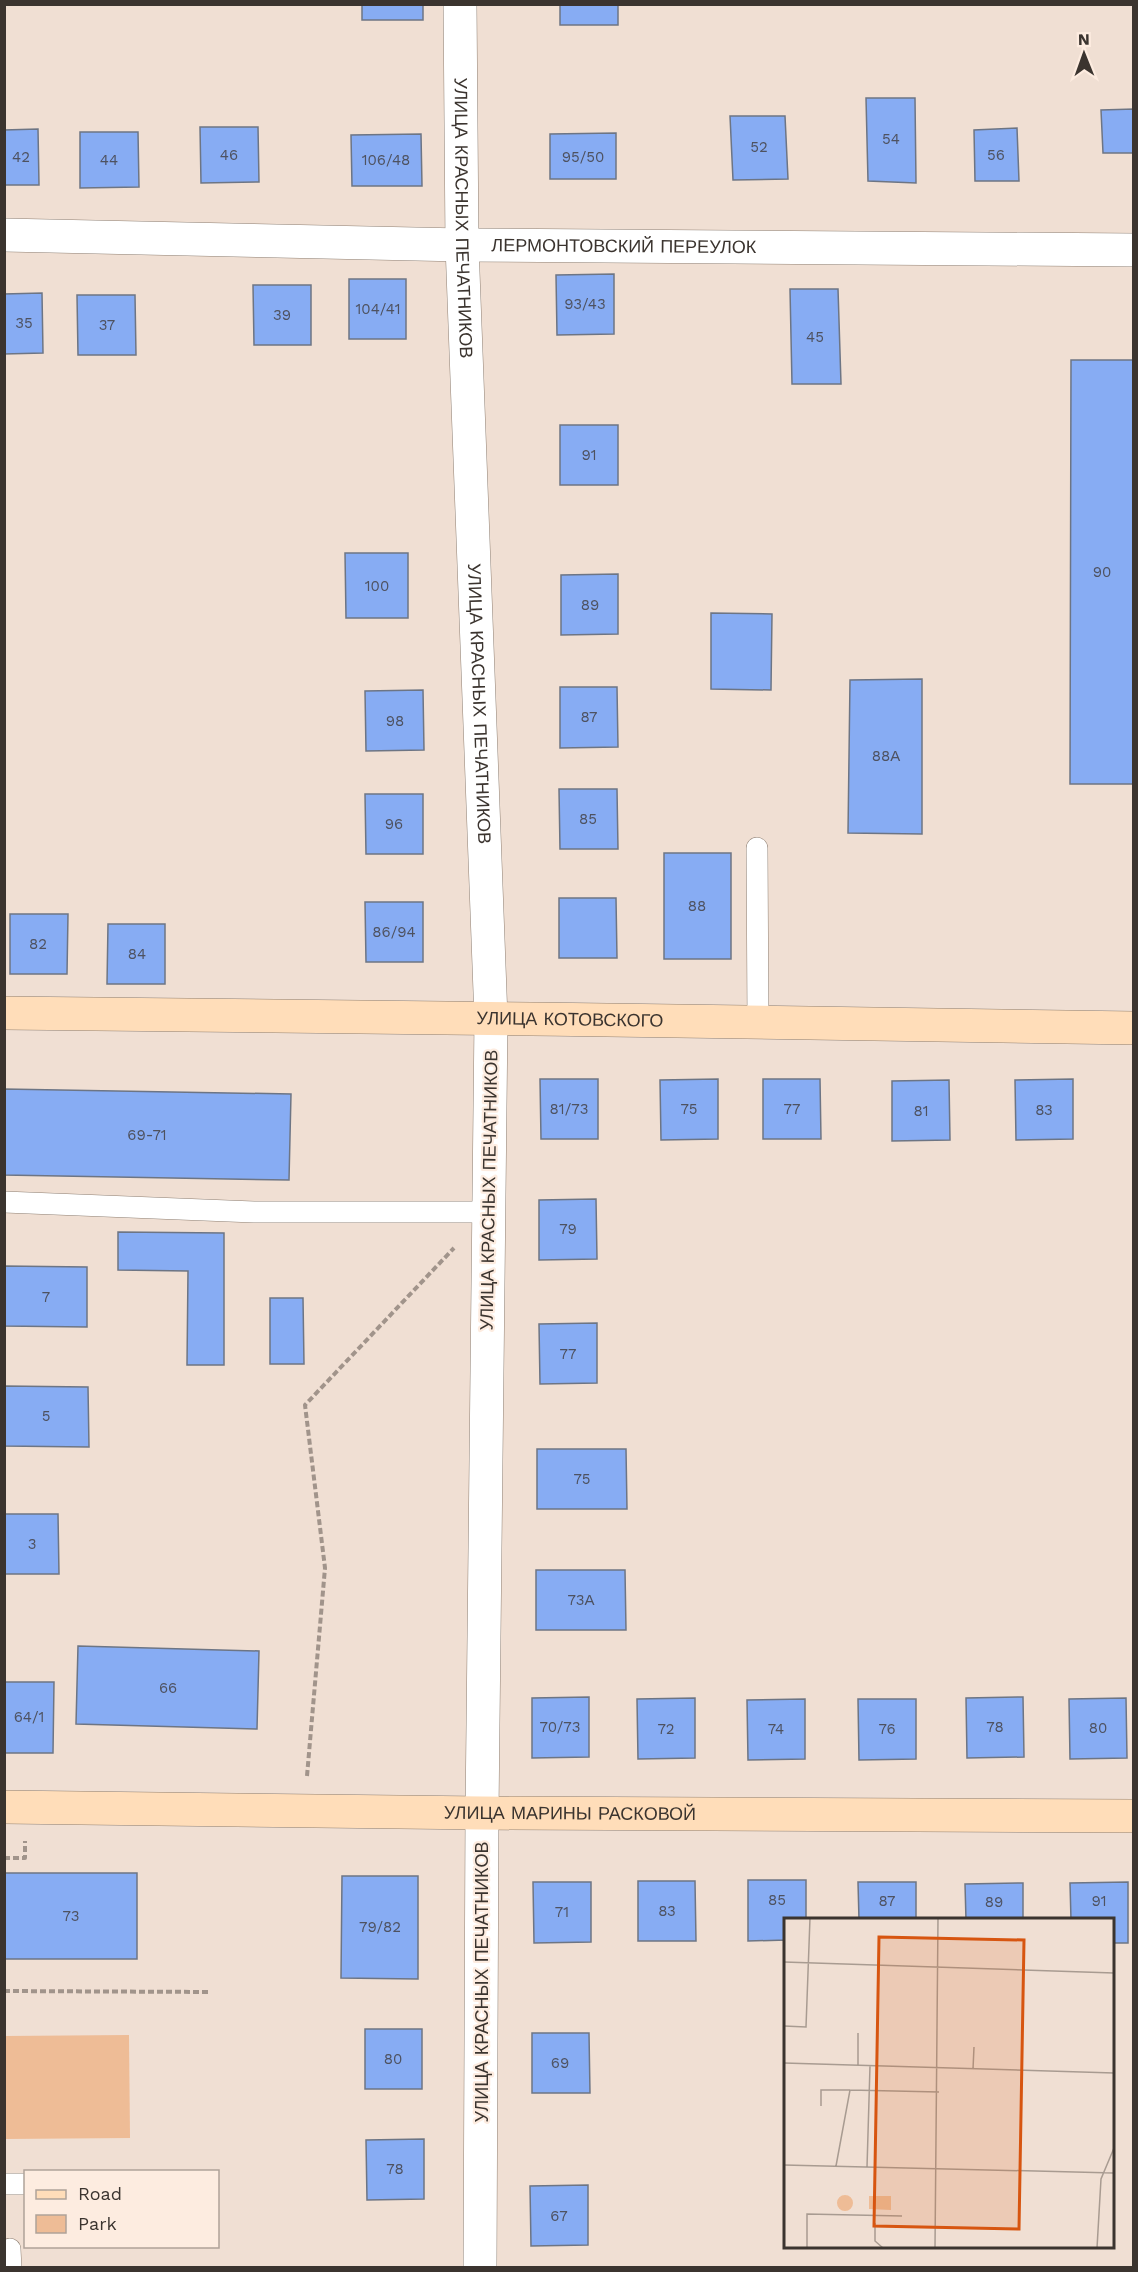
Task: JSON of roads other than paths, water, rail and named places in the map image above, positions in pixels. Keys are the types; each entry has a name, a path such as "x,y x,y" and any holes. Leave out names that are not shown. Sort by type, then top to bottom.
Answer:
{"street":[{"name":"УЛИЦА КРАСНЫХ ПЕЧАТНИКОВ","path":"460,4 462,245 491,1019 482,1813 480,2268"},
{"name":"ЛЕРМОНТОВСКИЙ ПЕРЕУЛОК","path":"4,235 462,245 1134,250"},
{"name":"УЛИЦА КОТОВСКОГО","path":"4,1013 341,1015 1134,1028"},
{"name":"УЛИЦА МАРИНЫ РАСКОВОЙ","path":"4,1808 1134,1816"}],"lane":[{"path":"757,848 758,1023"},
{"path":"4,1202 254,1212 489,1212"},
{"path":"4,2184 24,2184"}]}
